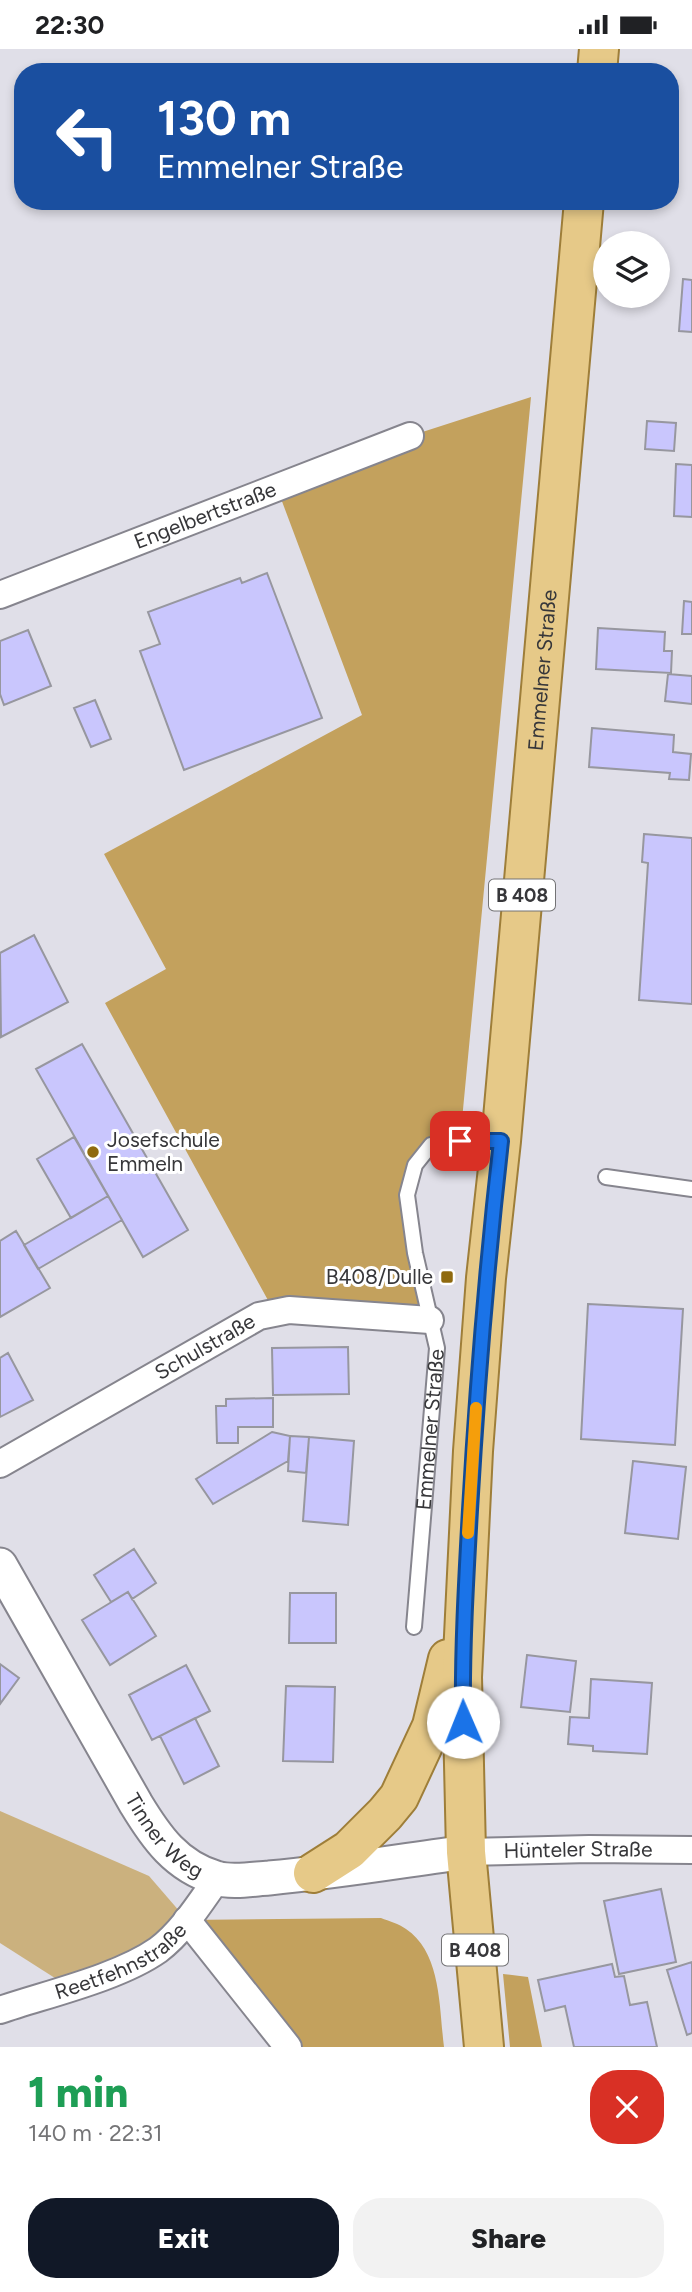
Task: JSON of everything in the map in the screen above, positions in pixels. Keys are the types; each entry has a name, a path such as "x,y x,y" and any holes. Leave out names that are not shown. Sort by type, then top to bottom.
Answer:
{"main road":[{"name":"Emmelner Straße","path":"484,2047 466,1852 462,1677 465,1589 485,1291 501,1141 583,210"},
{"path":"313,1873 349,1850 385,1815 398,1797 432,1726 465,1589"}],"street":[{"name":"Engelbertstraße","path":"0,596 410,436"},
{"name":"Schulstraße","path":"0,1464 259,1316 289,1310 430,1320"},
{"name":"Tinner Weg","path":"0,1565 156,1837 180,1861 217,1879 245,1880 466,1852"},
{"name":"Hünteler Straße","path":"466,1852 692,1850"},
{"name":"Reetfehnstraße","path":"0,2010 132,1966 160,1948 187,1920 217,1879"},
{"path":"187,1920 288,2047"}],"lane":[{"name":"Emmelner Straße","path":"414,1627 438,1348 415,1253 407,1195 415,1165 431,1145 460,1141 501,1141"},
{"path":"606,1177 692,1189"}],"shaded area":[{"path":"531,397 460,1141 431,1146 407,1195 430,1320 275,1313 105,1003 166,969 104,854 362,715 277,488 410,436"},
{"path":"0,1811 149,1876 187,1920 69,1987 0,1943"},
{"path":"381,1918 406,1929 418,1939 426,1952 437,1983 444,2047 288,2047 187,1920"},
{"path":"503,1974 528,1977 542,2047 510,2047"}],"building":[{"path":"683,279 692,280 692,332 679,331"},
{"path":"647,421 676,423 674,451 645,449"},
{"path":"676,464 692,465 692,517 674,516"},
{"path":"267,573 322,718 184,770 140,651 160,644 148,612 240,578 242,583"},
{"path":"684,601 692,602 692,634 682,634"},
{"path":"598,628 665,632 664,651 672,651 671,673 596,669"},
{"path":"28,630 51,686 4,705 0,694 0,641"},
{"path":"668,674 692,676 692,704 665,701"},
{"path":"95,700 111,739 91,747 74,708"},
{"path":"592,728 674,735 673,752 691,754 689,780 669,779 670,773 589,767"},
{"path":"644,834 692,838 692,1004 639,1000 648,863 642,862"},
{"path":"34,935 68,1002 1,1037 0,953"},
{"path":"82,1044 188,1230 143,1257 36,1069"},
{"path":"74,1137 108,1196 71,1218 37,1159"},
{"path":"108,1196 122,1220 38,1269 24,1245"},
{"path":"16,1231 50,1288 0,1317 0,1241"},
{"path":"588,1304 683,1309 675,1445 581,1439"},
{"path":"348,1347 349,1394 273,1395 272,1348"},
{"path":"8,1353 33,1400 0,1417 0,1358"},
{"path":"273,1398 273,1427 238,1427 238,1443 217,1443 216,1406 226,1406 226,1399"},
{"path":"272,1432 290,1436 288,1461 213,1504 196,1479"},
{"path":"290,1436 309,1437 306,1473 288,1471"},
{"path":"309,1437 354,1441 348,1525 303,1521"},
{"path":"633,1461 686,1467 678,1539 625,1533"},
{"path":"134,1549 156,1583 132,1599 128,1592 111,1602 94,1575"},
{"path":"128,1592 156,1636 110,1665 82,1620"},
{"path":"290,1593 336,1593 336,1643 289,1643"},
{"path":"527,1655 576,1661 570,1712 521,1707"},
{"path":"0,1664 19,1678 0,1704"},
{"path":"186,1665 210,1711 152,1740 129,1695"},
{"path":"591,1679 652,1683 647,1754 593,1751 593,1746 568,1744 570,1717 589,1718"},
{"path":"286,1686 335,1687 333,1762 283,1761"},
{"path":"195,1718 219,1766 184,1784 160,1736"},
{"path":"661,1889 676,1962 619,1974 604,1901"},
{"path":"692,1962 692,2033 687,2035 667,1970"},
{"path":"612,1964 615,1977 624,1976 630,2005 647,2002 657,2047 574,2047 565,2006 545,2011 538,1980"}],"slow traffic":[{"path":"468,1533 476,1408"}],"place":[{"name":"Josefschule Emmeln","path":"93,1152"},
{"name":"B408/Dulle","path":"447,1277"}],"route":[{"path":"460,1141 501,1141 486,1278 473,1451 465,1589 463,1722"}]}
